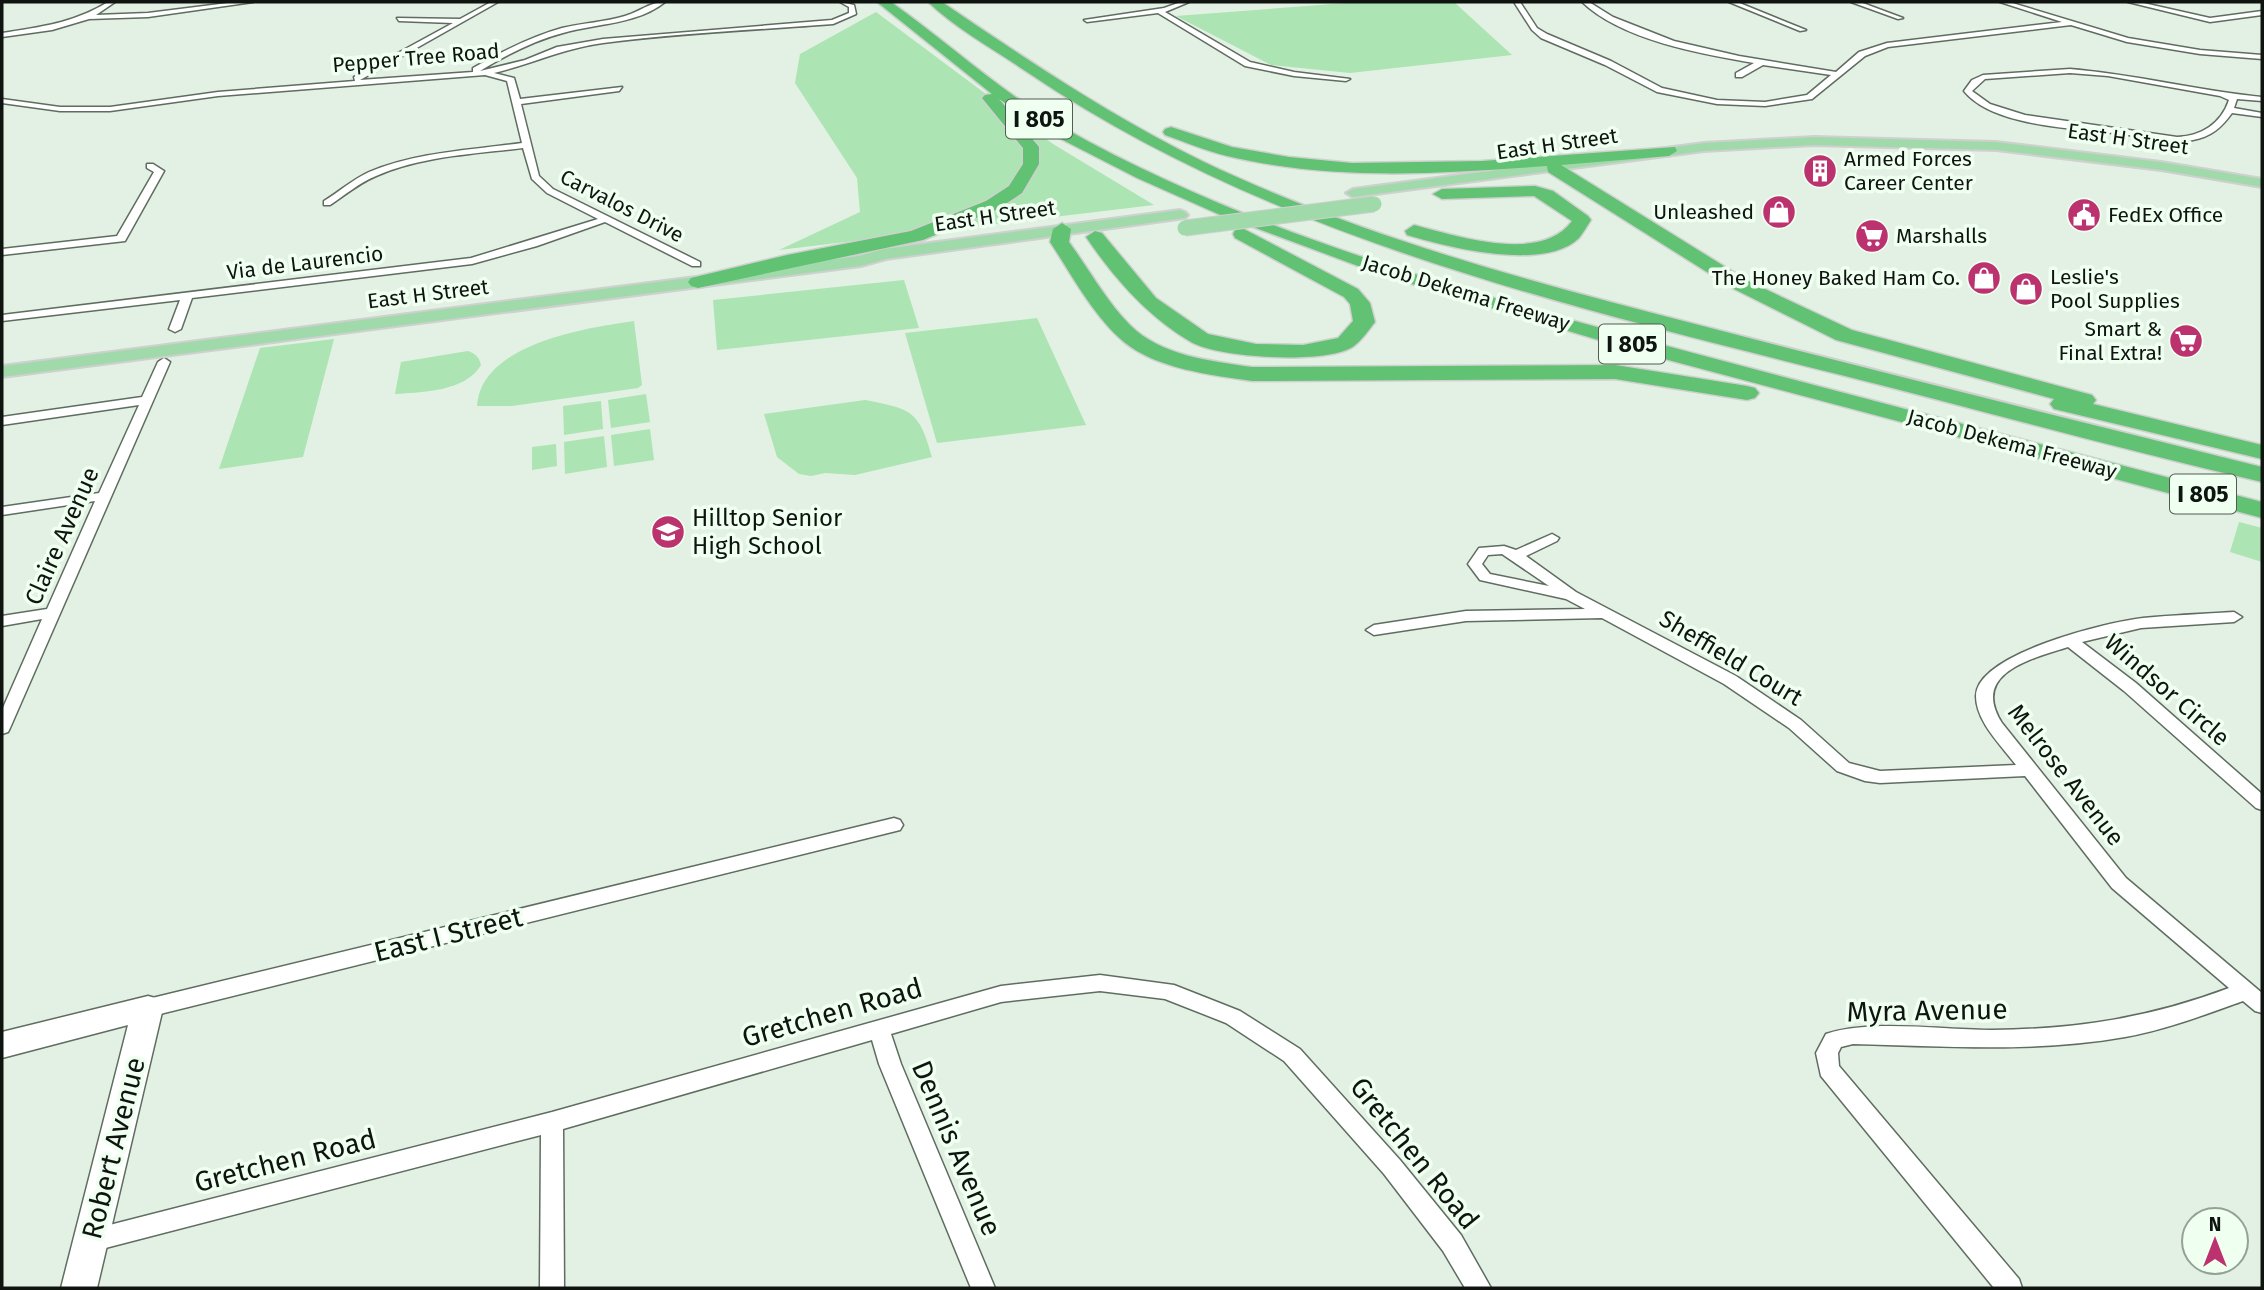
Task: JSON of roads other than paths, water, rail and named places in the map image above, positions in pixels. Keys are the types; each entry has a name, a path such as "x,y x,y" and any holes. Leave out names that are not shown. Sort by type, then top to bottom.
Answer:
{"highway":[{"name":"Jacob Dekema Freeway","path":"883,2 1059,132 1132,169 1220,208 1427,284 1632,344 2262,510"},
{"name":"Jacob Dekema Freeway","path":"934,2 1039,76 1121,126 1238,184 1446,261 1591,305 2262,475"},
{"path":"981,16 1015,43 1098,98 1218,163 1350,202 1501,263 1663,307 2262,452"},
{"path":"697,273 828,255 916,236 992,205 1016,189 1031,164 1031,146 953,56"},
{"path":"1098,98 1206,145 1287,162 1358,169 1423,168 1669,151"},
{"path":"1095,237 1149,302 1201,339 1256,351 1303,352 1345,343 1364,322 1360,303 1351,293 1272,249 1147,187 1132,169"},
{"path":"1562,172 1741,285 1844,335 2103,405 2161,426"},
{"path":"1350,202 1445,241 1514,250 1565,242 1578,229 1582,219 1555,200 1535,191 1442,194"},
{"path":"1060,235 1123,332 1157,352 1204,366 1252,374 1615,372 1710,385 2145,479"}],"main road":[{"name":"East H Street","path":"1060,235 1095,237 1182,222 1374,204 1442,194 1669,151 1748,143 1927,142 2051,151 2262,183"},
{"name":"East H Street","path":"2,372 697,273 861,261 885,263 1060,235 1350,202 1562,172 1768,153 1902,151 2040,161 2132,172 2262,194"}],"street":[{"path":"88,17 112,2"},
{"path":"2,34 52,28 88,17 176,12 250,2"},
{"path":"336,84 362,77 495,2"},
{"path":"472,72 499,55 547,36 634,18 662,2"},
{"name":"Pepper Tree Road","path":"2,101 60,109 94,110 218,94 484,73 586,43 833,22 853,14 852,6 843,2"},
{"path":"1087,20 1159,11 1185,2"},
{"path":"1517,2 1530,23 1541,34 1608,63 1649,86 1681,96 1735,103 1786,102 1810,97 1862,54 1887,45 2072,23"},
{"path":"1585,2 1603,16 1624,26 1689,47 1836,74"},
{"path":"1732,2 1802,30"},
{"path":"1854,2 1900,19"},
{"path":"2003,2 2155,45 2262,57"},
{"path":"2131,2 2202,19 2262,13"},
{"path":"1159,11 1248,64 1284,72 1346,79"},
{"path":"399,19 465,21"},
{"path":"1739,75 1762,62"},
{"path":"2227,96 2233,99 2231,110 2211,130 2191,139 2030,119 1984,104 1968,91 1975,82 1983,78 2070,71 2108,74 2227,96 2262,99"},
{"name":"Carvalos Drive","path":"484,73 511,80 537,179 550,191 606,219 697,273"},
{"path":"518,102 619,89"},
{"path":"2231,110 2262,115"},
{"path":"327,204 371,174 393,166 443,156 527,145"},
{"path":"2,253 121,239 159,171 150,166"},
{"name":"Via de Laurencio","path":"2,318 472,261 525,247 606,219"},
{"path":"175,329 187,296"},
{"name":"Claire Avenue","path":"2,728 164,362"},
{"path":"2,421 147,400"},
{"path":"2,511 105,496"},
{"name":"Sheffield Court","path":"1516,555 1552,538"},
{"name":"Sheffield Court","path":"1571,594 1485,577 1475,564 1484,551 1504,550 1516,555 1571,594 1730,680 1795,724 1843,767 1865,775 1881,777 2029,770"},
{"path":"2,621 53,612"},
{"path":"1374,630 1466,616 1606,613"},
{"name":"Melrose Avenue","path":"2234,617 2138,623 2046,649 2002,667 1988,680 1983,700 1990,718 2119,883 2254,998"},
{"name":"Windsor Circle","path":"2072,642 2130,687 2262,804"},
{"name":"East I Street","path":"2,1045 894,825"},
{"name":"Gretchen Road","path":"90,1241 552,1122 1002,994 1100,983 1167,991 1233,1017 1292,1055 1385,1158 1452,1243 1479,1288"},
{"name":"Myra Avenue","path":"2010,1288 1829,1069 1827,1053 1834,1040 1853,1035 2023,1038 2127,1028 2254,998"},
{"name":"Robert Avenue","path":"79,1288 148,1008"},
{"name":"Dennis Avenue","path":"879,1029 890,1064 983,1288"},
{"path":"552,1122 552,1288"}],"place":[{"name":"Armed Forces Career Center","path":"1820,171"},
{"name":"Unleashed","path":"1779,212"},
{"name":"FedEx Office","path":"2084,215"},
{"name":"Marshalls","path":"1872,236"},
{"name":"The Honey Baked Ham Co.","path":"1984,278"},
{"name":"Leslie's Pool Supplies","path":"2026,289"},
{"name":"Smart & Final Extra!","path":"2186,341"},
{"name":"Hilltop Senior High School","path":"668,532"}]}
